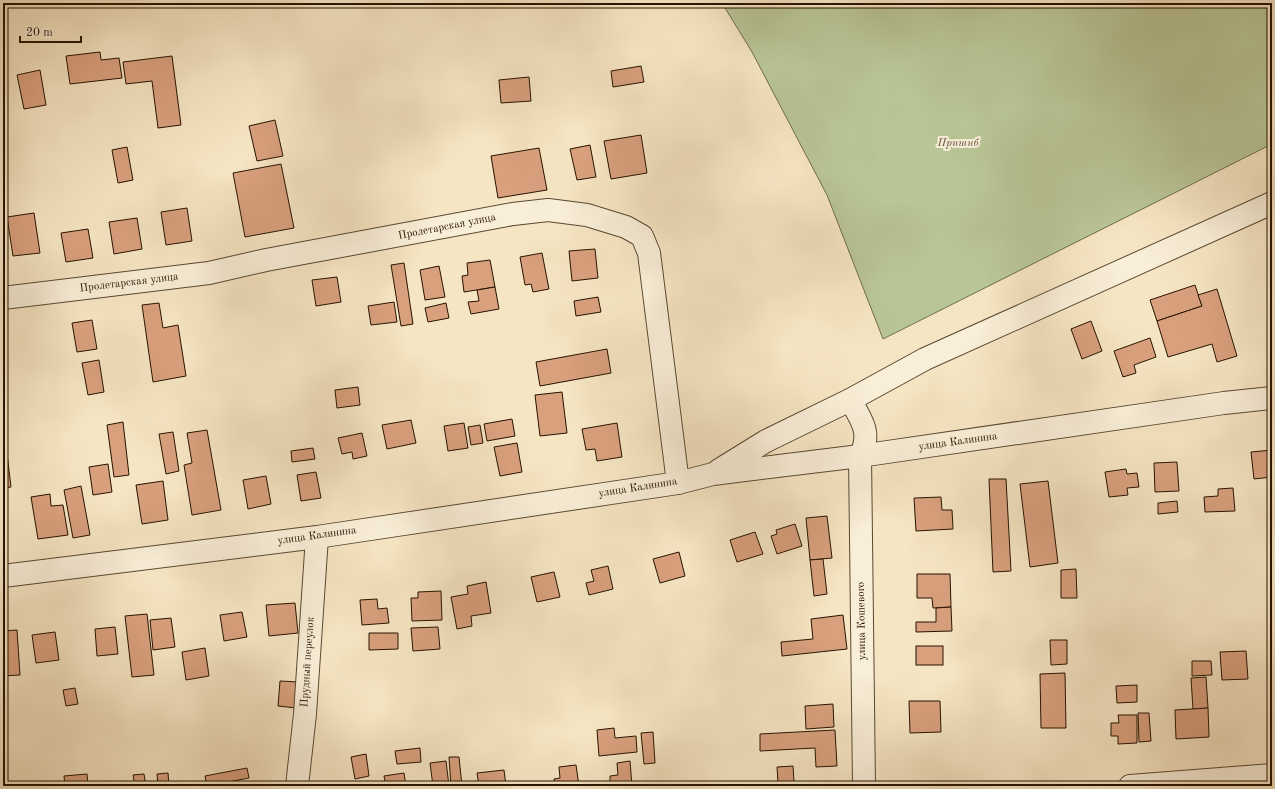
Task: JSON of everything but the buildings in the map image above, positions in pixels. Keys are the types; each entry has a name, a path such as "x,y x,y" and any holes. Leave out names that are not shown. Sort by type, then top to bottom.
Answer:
{"street":[{"path":"713,474 766,441 850,400 926,359 1272,203"},
{"name":"Пролетарская улица","path":"3,298 210,273 266,260 513,214 548,210 587,215 626,227 642,236 649,253 678,482"},
{"name":"улица Калинина","path":"3,576 317,537 678,482 713,474 860,456 1224,403 1272,398"},
{"name":"улица Кошевого","path":"850,400 863,422 866,436 865,446 860,456 864,786"},
{"name":"Прудный переулок","path":"297,786 305,714 317,537"},
{"path":"1130,786 1272,775"}],"green space":[{"name":"Пришиб","path":"722,3 1272,3 1272,144 883,339 827,195 752,52"}]}
